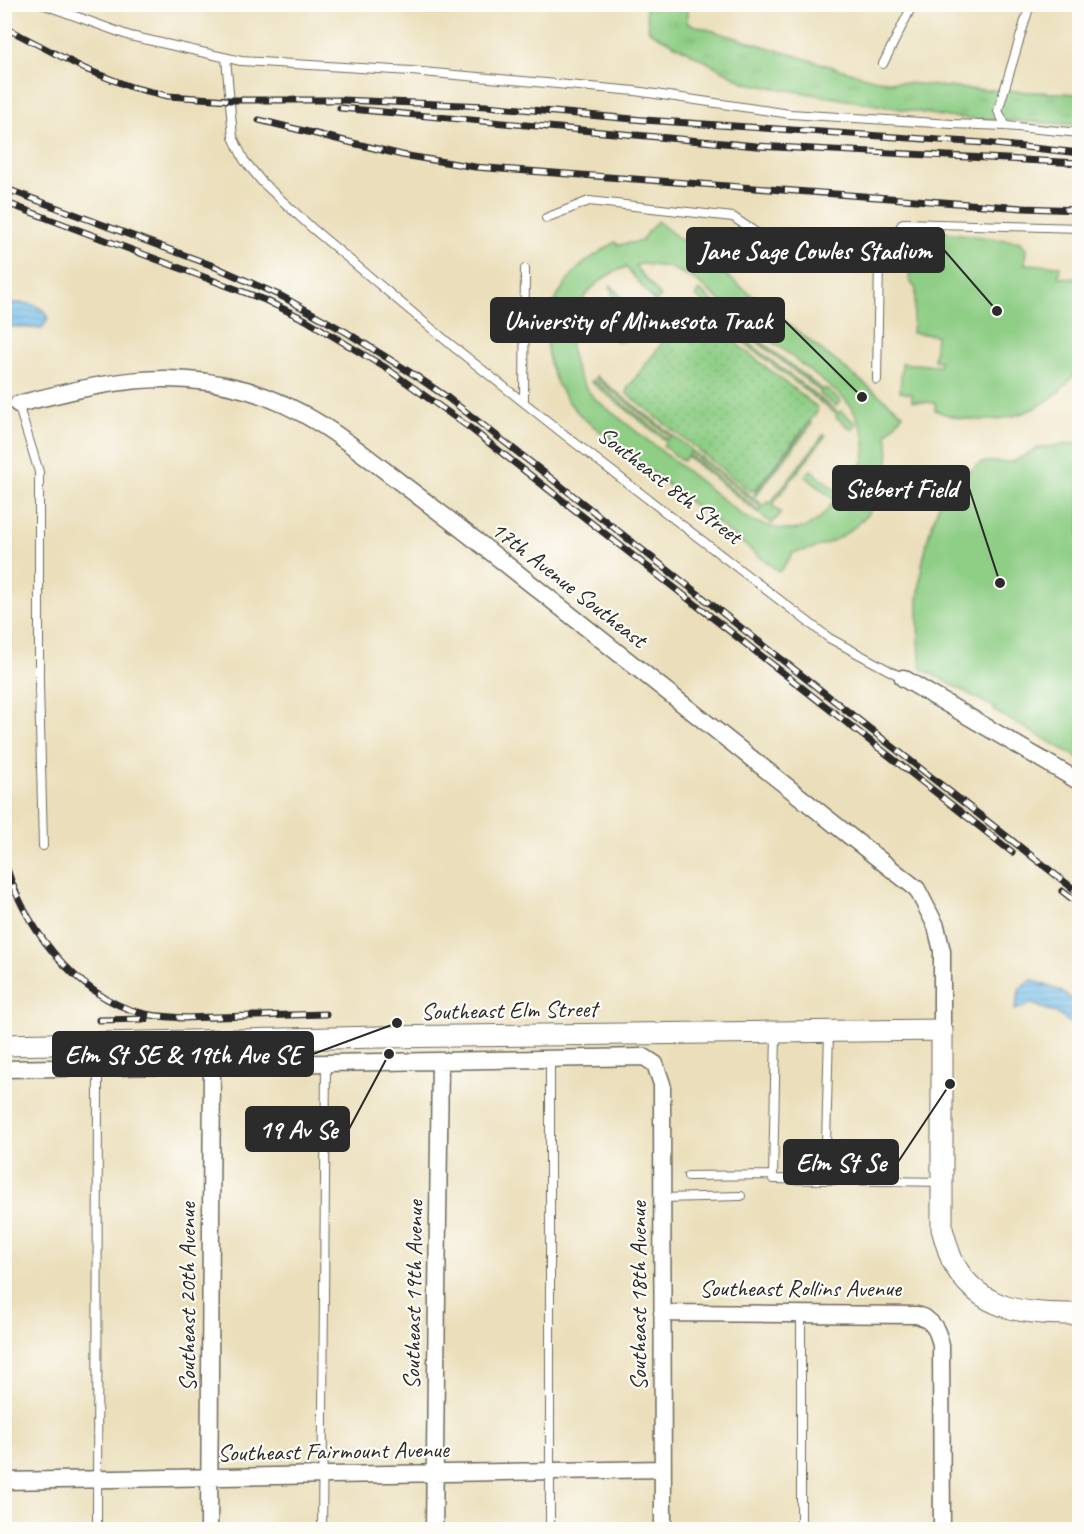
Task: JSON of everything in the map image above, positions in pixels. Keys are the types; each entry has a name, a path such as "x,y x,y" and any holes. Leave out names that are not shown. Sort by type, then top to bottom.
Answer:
{"street":[{"name":"17th Avenue Southeast","path":"18,404 99,384 170,378 222,384 247,391 275,400 318,421 464,531 917,890 936,926 942,951 942,1030"},
{"name":"Southeast 8th Street","path":"903,678 1080,782"},
{"name":"Southeast Elm Street","path":"4,1045 942,1030"},
{"path":"942,1030 942,1229 952,1260 967,1282 981,1296 1012,1310 1035,1314 1080,1314"},
{"name":"Southeast Elm Street","path":"4,1069 644,1057 655,1064"},
{"name":"Southeast 19th Avenue","path":"434,1530 440,1062"},
{"name":"Southeast 18th Avenue","path":"655,1064 662,1084 663,1530"},
{"name":"Southeast 20th Avenue","path":"209,1530 212,1066"},
{"name":"Southeast Rollins Avenue","path":"662,1313 917,1315 925,1318 934,1325 941,1346 942,1530"},
{"name":"Southeast Fairmount Avenue","path":"4,1481 662,1469"}],"lane":[{"path":"42,4 130,36 240,60 411,71 636,91 790,114 1006,126 1080,133"},
{"path":"883,64 913,4"},
{"path":"1006,126 998,111 1032,4"},
{"name":"Southeast 8th Street","path":"226,58 233,137 244,160 262,182 312,228 450,344 830,638 903,678"},
{"path":"546,218 589,201 733,217 791,256 879,261"},
{"path":"877,380 879,261 903,223 1080,228"},
{"path":"524,402 525,269"},
{"path":"18,404 39,472 42,846"},
{"path":"825,1180 829,1031"},
{"path":"776,1033 773,1179 942,1182"},
{"path":"550,1059 550,1530"},
{"path":"321,1530 326,1063"},
{"path":"97,1530 98,1066"},
{"path":"688,1176 773,1175"},
{"path":"662,1198 741,1197"},
{"path":"801,1314 801,1530"}],"green space":[{"path":"645,5 687,5 687,23 876,80 968,89 1079,94 1079,125 948,117 746,83 649,31"},
{"path":"657,221 903,414 887,432 886,478 868,514 836,539 815,548 792,553 779,572 583,418 558,385 547,348 552,310 560,292 583,264 615,242 618,245 643,241 642,239","holes":["641,264 668,267 692,278 844,398 854,412 862,429 865,455 861,467 845,487 851,491 859,483 848,500 811,470 805,476 834,500 821,518 807,527 780,529 745,517 594,398 581,380 573,361 572,323 579,306 590,290 606,277 626,267 655,302 661,297 635,266"]},
{"path":"914,228 1021,242 1026,249 1025,264 1060,266 1059,277 1079,279 1079,367 1067,384 1052,398 1015,416 975,420 954,417 935,410 935,403 912,401 912,394 900,392 902,363 940,366 940,361 934,360 936,335 912,333 916,289 909,280"},
{"path":"611,285 647,329 629,339 616,342 610,288"},
{"path":"699,290 715,303 714,305 823,390 825,388 841,401 836,406 713,307 711,309 695,296"},
{"path":"691,308 817,407 817,412 755,490 750,491 627,394 627,389"},
{"path":"715,313 731,326 730,328 839,413 841,411 857,424 852,430 836,417 837,415 711,319"},
{"path":"596,376 671,434 670,436 595,378"},
{"path":"593,380 668,439 672,435 764,506 767,502 770,503 824,434 826,435 772,505 781,513 772,524 687,456 683,461 663,446 666,441 591,382","holes":["690,452 762,508 760,511 689,455"]},
{"path":"810,422 812,424 756,495 754,494"},
{"path":"1080,443 1079,758 994,711 995,708 921,668 918,601 922,565 940,501 978,464 1013,462 1038,448"}],"water":[{"path":"4,303 34,305 48,316 46,323 41,329 5,326"},
{"path":"1032,980 1059,990 1079,1004 1079,1029 1056,1013 1032,1004 1015,1010 1020,988"}],"railway":[{"path":"4,27 85,69 131,87 168,96 229,100 342,100 487,106 644,120 984,143 1080,153"},
{"path":"340,108 756,146 1080,163"},
{"path":"259,120 402,155 475,167 1023,208 1080,210"},
{"path":"4,188 211,265 283,297 346,332 416,376 538,468 1080,894"},
{"path":"4,202 265,300 306,320 386,368 470,428 1012,852"},
{"path":"4,858 23,907 37,931 73,973 94,991 117,1004 141,1013 187,1018"},
{"path":"1062,891 1080,905"},
{"path":"179,1018 326,1014"},
{"path":"99,1020 146,1019"}],"place":[{"name":"Jane Sage Cowles Stadium","path":"997,311"},
{"name":"University of Minnesota Track","path":"862,397"},
{"name":"Siebert Field","path":"1000,583"},
{"name":"Elm St SE & 19th Ave SE","path":"397,1023"},
{"name":"19 Av Se","path":"389,1054"},
{"name":"Elm St Se","path":"950,1084"}]}
